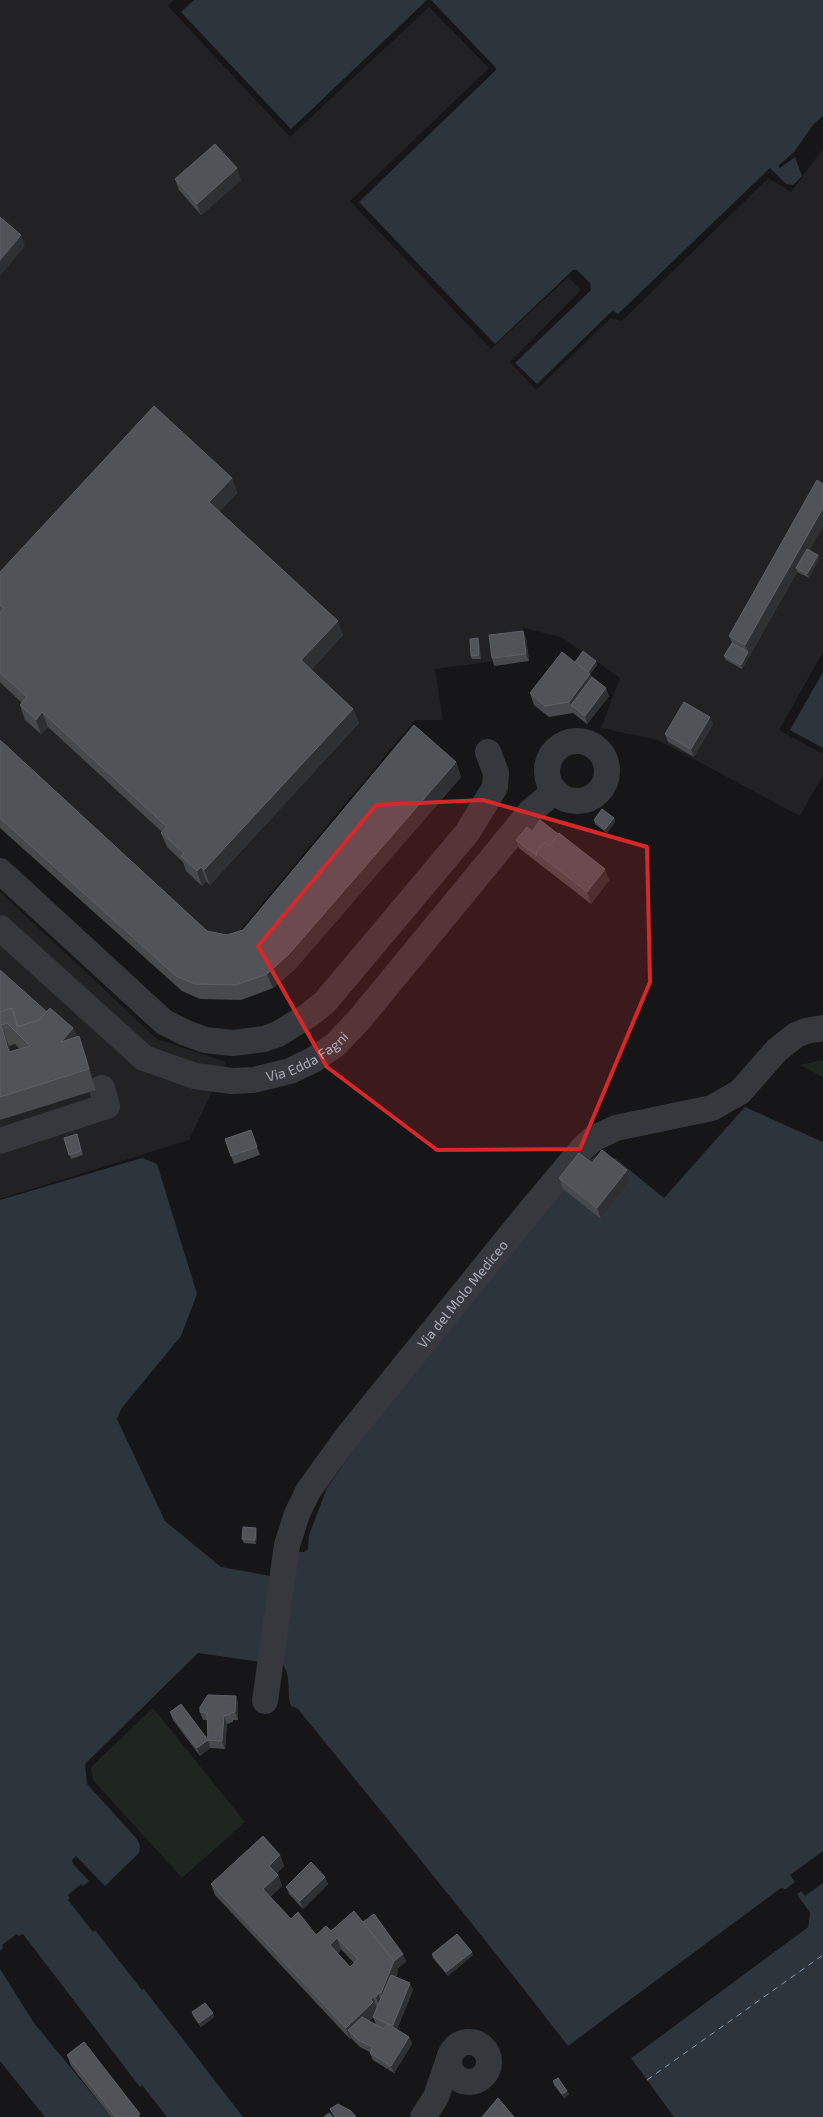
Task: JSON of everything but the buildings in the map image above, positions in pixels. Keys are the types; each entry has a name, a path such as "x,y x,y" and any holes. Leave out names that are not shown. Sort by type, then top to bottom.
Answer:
{"street":[{"name":"Via Edda Fagni","path":"0,871 164,1022 204,1040 233,1043 264,1039 296,1025 325,1002 467,833 495,787 496,772 488,752"},
{"name":"Via Edda Fagni","path":"0,928 144,1058 195,1076 215,1080 254,1080 290,1071 314,1060 335,1045 359,1020 530,812 555,791"},
{"name":"Via del Molo Mediceo","path":"265,1701 286,1554 296,1514 319,1474 530,1211 582,1149 593,1139 616,1128 712,1108 740,1092 777,1050 796,1035 823,1028"},
{"path":"0,1141 107,1106 102,1088"},
{"path":"429,2107 450,2056 458,2045 464,2042 477,2043 487,2052 490,2065 484,2076 472,2082 462,2081 452,2074 449,2062 450,2056"},
{"path":"429,2107 462,2081"}],"highlighted area":[{"path":"483,800 647,847 650,982 580,1149 437,1150 327,1067 258,946 376,805"}],"shaded area":[{"path":"0,0 174,0 168,6 290,137 429,7 489,68 350,201 491,349 568,277 581,290 510,362 536,390 611,318 622,321 768,178 791,192 823,149 823,652 779,730 823,754 823,775 800,816 658,740 601,728 620,678 561,637 523,628 524,657 435,669 443,720 415,720 236,935 220,939 202,931 0,743"},
{"path":"194,0 427,0 291,129 181,12"},
{"path":"431,0 823,0 823,116 813,125 794,152 778,166 780,168 795,157 802,176 793,185 786,184 770,168 618,314 613,311 609,314 537,384 515,363 591,290 590,283 577,270 573,270 495,344 359,202 496,70"},
{"path":"823,672 823,748 790,730"},
{"path":"0,892 157,1039 226,1062 189,1140 0,1199"},
{"path":"823,1060 823,1077 800,1065"},
{"path":"745,1107 823,1142 823,2117 674,2117 631,2058 808,1927 810,1913 792,1889 781,1889 568,2046 298,1709 291,1706 288,1680 283,1665 198,1653 85,1764 87,1784 137,1839 140,1846 139,1853 105,1886 76,1856 72,1860 73,1864 89,1881 83,1886 81,1884 68,1895 70,1898 68,1900 93,1932 95,1930 142,1990 144,1989 243,2117 167,2117 142,2085 140,2087 23,1934 19,1936 17,1934 2,1945 3,1948 0,1951 0,1200 142,1158 157,1164 197,1294 181,1336 121,1409 117,1419 165,1521 221,1567 293,1580 298,1552 304,1552 308,1549 309,1535 327,1488 363,1436 583,1164 600,1154 616,1159 664,1198"},
{"path":"153,1708 245,1822 182,1878 93,1780 91,1767"},
{"path":"0,1969 34,2023 111,2117 45,2117 0,2061"}],"pier":[{"path":"823,1851 823,1883 805,1896 801,1891 797,1894 810,1913 808,1927 631,2058 629,2056 806,1926 807,1914 795,1896 791,1891 782,1891 604,2022 603,2020 781,1888 786,1889 795,1882 790,1875"}],"ferry route":[{"path":"647,2080 823,1955"}]}
